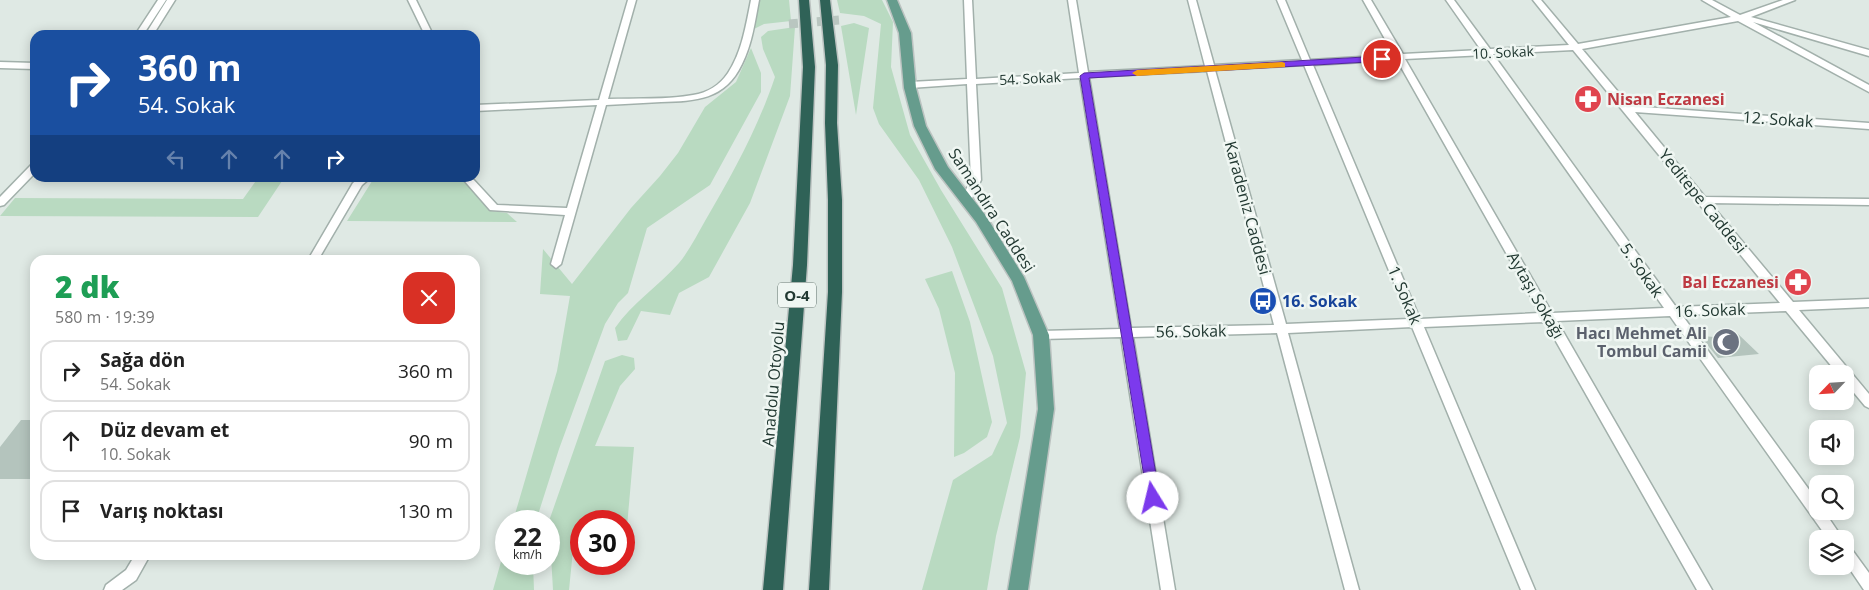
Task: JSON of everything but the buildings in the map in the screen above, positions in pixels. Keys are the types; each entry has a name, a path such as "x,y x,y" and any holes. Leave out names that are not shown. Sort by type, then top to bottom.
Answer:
{"highway":[{"name":"Anadolu Otoyolu","path":"773,590 800,265 808,67 804,0"},
{"name":"O-4","path":"819,590 836,292 835,200 831,123 832,65 825,0"}],"main road":[{"name":"Samandıra Caddesi","path":"892,0 905,33 910,85 920,126 942,169 981,219 1019,281 1041,335 1046,409 1018,590"}],"street":[{"path":"142,30 162,0"},
{"path":"152,30 171,0"},
{"path":"412,0 427,30"},
{"path":"556,264 632,0"},
{"path":"480,108 694,98 713,91 729,79 746,47 755,0"},
{"path":"966,200 976,180 968,0"},
{"path":"1072,0 1168,590"},
{"name":"Karadeniz Caddesi","path":"1192,0 1352,590"},
{"name":"1. Sokak","path":"1281,0 1528,590"},
{"name":"Aytaşı Sokağı","path":"1367,0 1705,590"},
{"name":"5. Sokak","path":"1450,0 1829,530"},
{"name":"Yeditepe Caddesi","path":"1538,0 1869,403"},
{"path":"1706,0 1869,89"},
{"name":"10. Sokak","path":"1211,69 1577,47 1740,17 1791,0"},
{"path":"1740,17 1869,53"},
{"path":"0,60 30,65"},
{"path":"0,65 30,61"},
{"name":"54. Sokak","path":"910,85 1211,69"},
{"name":"12. Sokak","path":"1627,109 1869,126"},
{"path":"0,203 30,163"},
{"path":"0,194 30,171"},
{"path":"316,255 358,182"},
{"path":"471,182 494,208 571,212"},
{"path":"1702,200 1869,202"},
{"name":"16. Sokak","path":"1280,329 1869,303"},
{"name":"56. Sokak","path":"1041,335 1280,329"},
{"path":"111,590 131,575 140,560"},
{"path":"1854,564 1869,584"}],"green space":[{"path":"760,0 789,0 791,21 764,24 752,30"},
{"path":"837,0 882,0 893,22 891,67 910,135 941,190 1002,288 1026,373 1020,437 996,536 987,590 922,590 953,480 992,455 1007,423 993,356 952,247 919,180 879,124 873,108 881,24 864,16 840,13"},
{"path":"854,23 869,28 856,115 841,26"},
{"path":"795,27 790,96 750,203 709,277 679,293 670,315 641,311 627,340 618,341 615,328 637,303 679,263 693,243 744,151 775,77 763,49 761,37 768,31"},
{"path":"751,48 761,73 761,92 710,185 647,228 628,293 618,303 605,324 559,449 540,510 516,510 557,371 570,296 540,294 543,249 572,284 631,208 678,153 705,107 736,82"},
{"path":"255,182 281,182 258,217 0,216 15,198 243,199"},
{"path":"371,182 465,182 491,211 507,213 517,222 347,221"},
{"path":"952,271 970,322 992,422 987,437 964,453 954,457 955,373 939,309 925,279"},
{"path":"622,355 634,358 635,369 620,386 595,446 634,447 628,510 570,510 569,590 553,590 552,575 560,575 560,510 553,510 605,361"},
{"path":"497,575 533,575 534,590 493,590"}],"tunnel":[{"path":"789,24 839,20"}],"slow traffic":[{"path":"1137,73 1282,65"}],"place":[{"name":"Nisan Eczanesi","path":"1588,99"},
{"name":"Bal Eczanesi","path":"1798,282"},
{"name":"16. Sokak","path":"1263,301"},
{"name":"Hacı Mehmet Ali Tombul Camii","path":"1726,342"}],"route":[{"path":"1153,498 1084,76 1382,59"}]}
